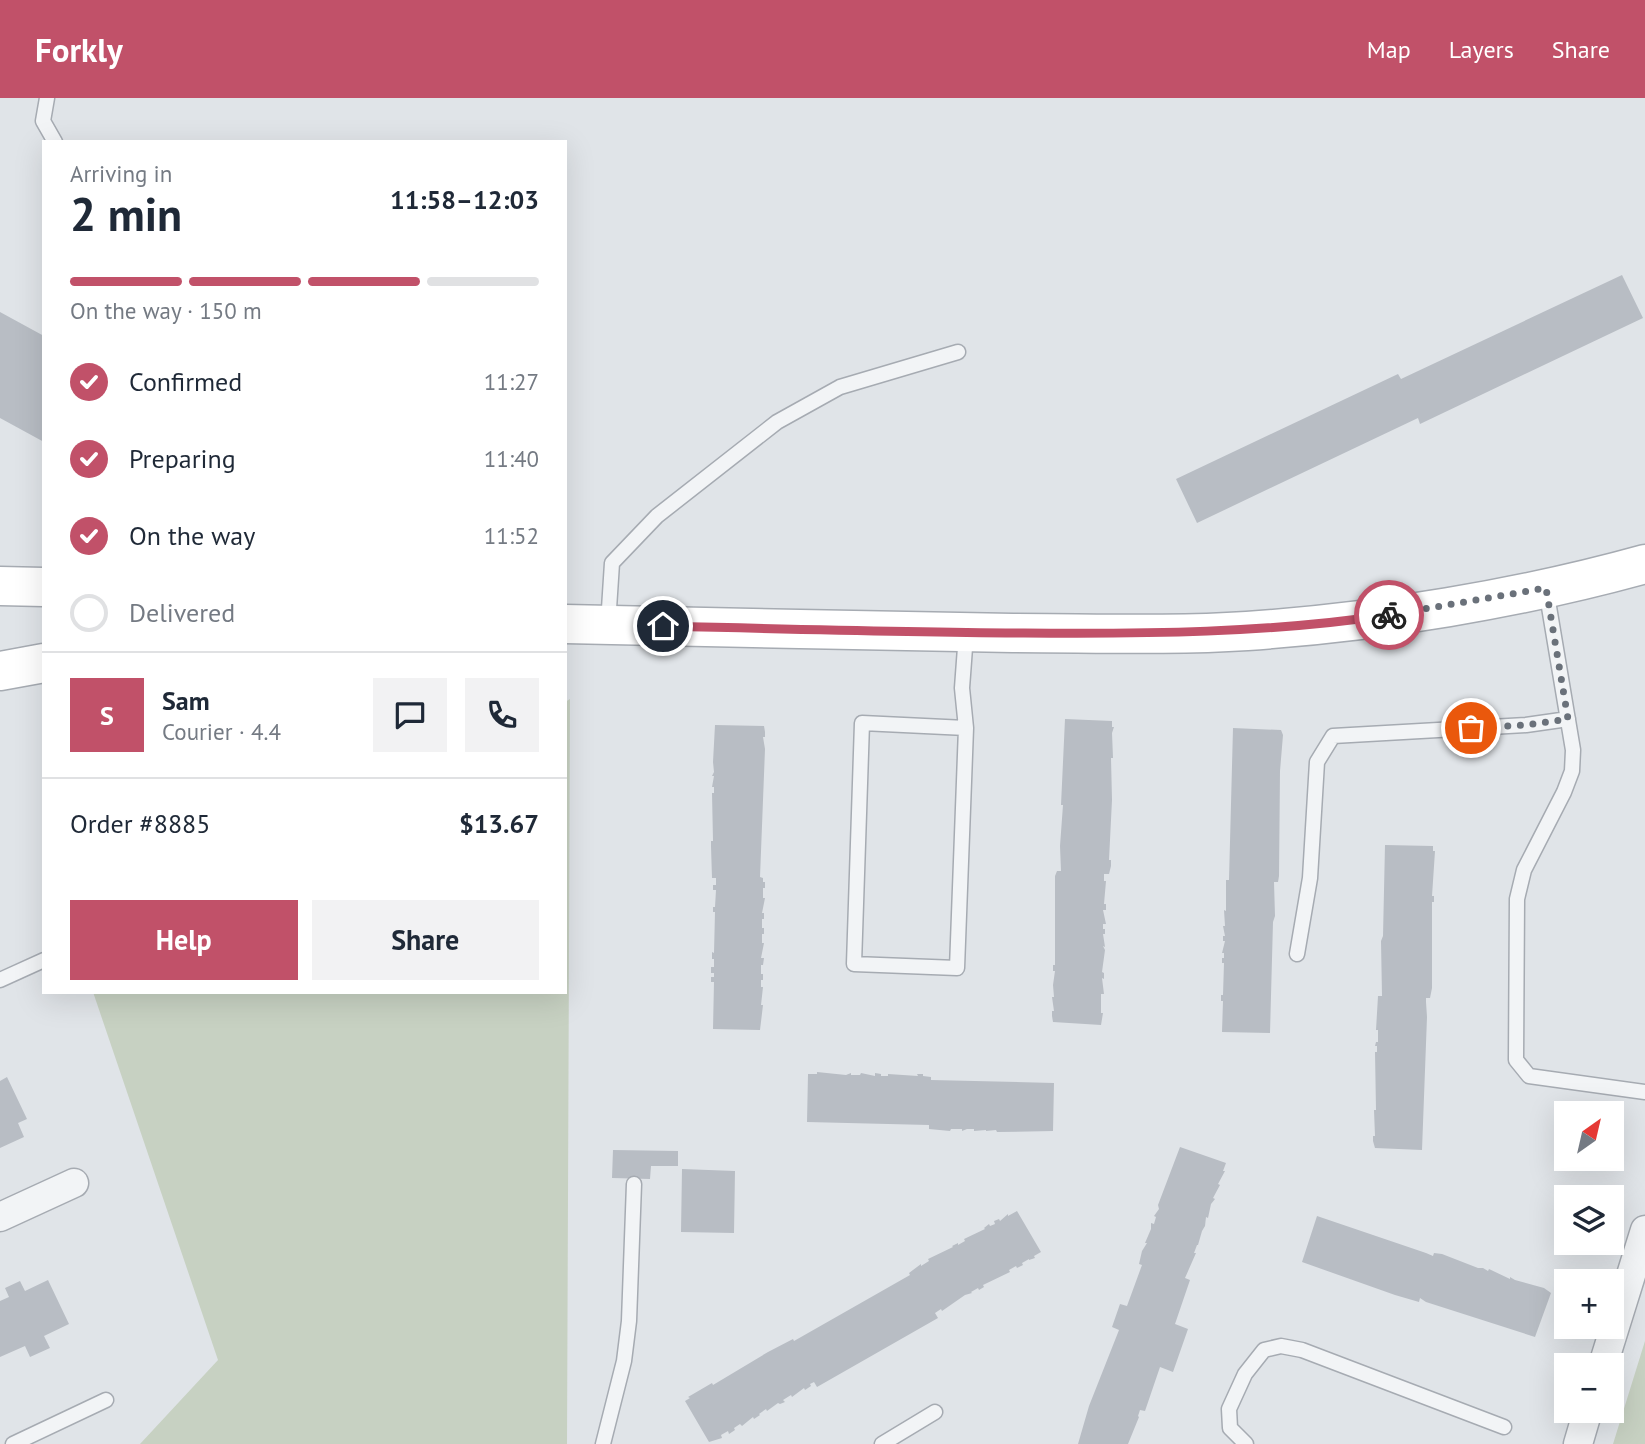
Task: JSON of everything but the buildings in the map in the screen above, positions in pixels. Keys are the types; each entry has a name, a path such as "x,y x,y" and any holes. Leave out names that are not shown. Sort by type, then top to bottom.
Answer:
{"street":[{"path":"567,624 1111,634 1245,631 1341,622 1546,588 1645,564"},
{"path":"0,586 42,587"},
{"path":"0,671 42,663"},
{"path":"0,1217 74,1183"},
{"path":"1607,1353 1645,1230"},
{"path":"1578,1444 1584,1423"}],"lane":[{"path":"47,98 43,121 54,140"},
{"path":"608,625 611,563 657,516 777,422 840,387 958,352"},
{"path":"1546,588 1573,750 1572,771 1524,870 1517,899 1516,1060 1529,1076 1645,1091"},
{"path":"966,632 962,688 966,728 957,968 854,964 862,723 966,728"},
{"path":"1297,954 1310,878 1317,762 1333,736 1526,725 1568,719"},
{"path":"0,980 42,961"},
{"path":"603,1444 624,1361 629,1321 634,1184"},
{"path":"1246,1444 1230,1428 1229,1409 1245,1374 1264,1350 1280,1346 1302,1350 1504,1427"},
{"path":"13,1444 106,1400"},
{"path":"882,1444 935,1412"}],"green space":[{"path":"570,699 567,1444 140,1444 218,1360 94,994 567,994 567,701"},
{"path":"1645,1341 1645,1444 1613,1444 1620,1423 1624,1423 1624,1409"}],"way so far":[{"path":"1389,615 1546,588 1568,719 1471,728"}],"route":[{"path":"663,626 1111,634 1245,631 1389,615"}]}
